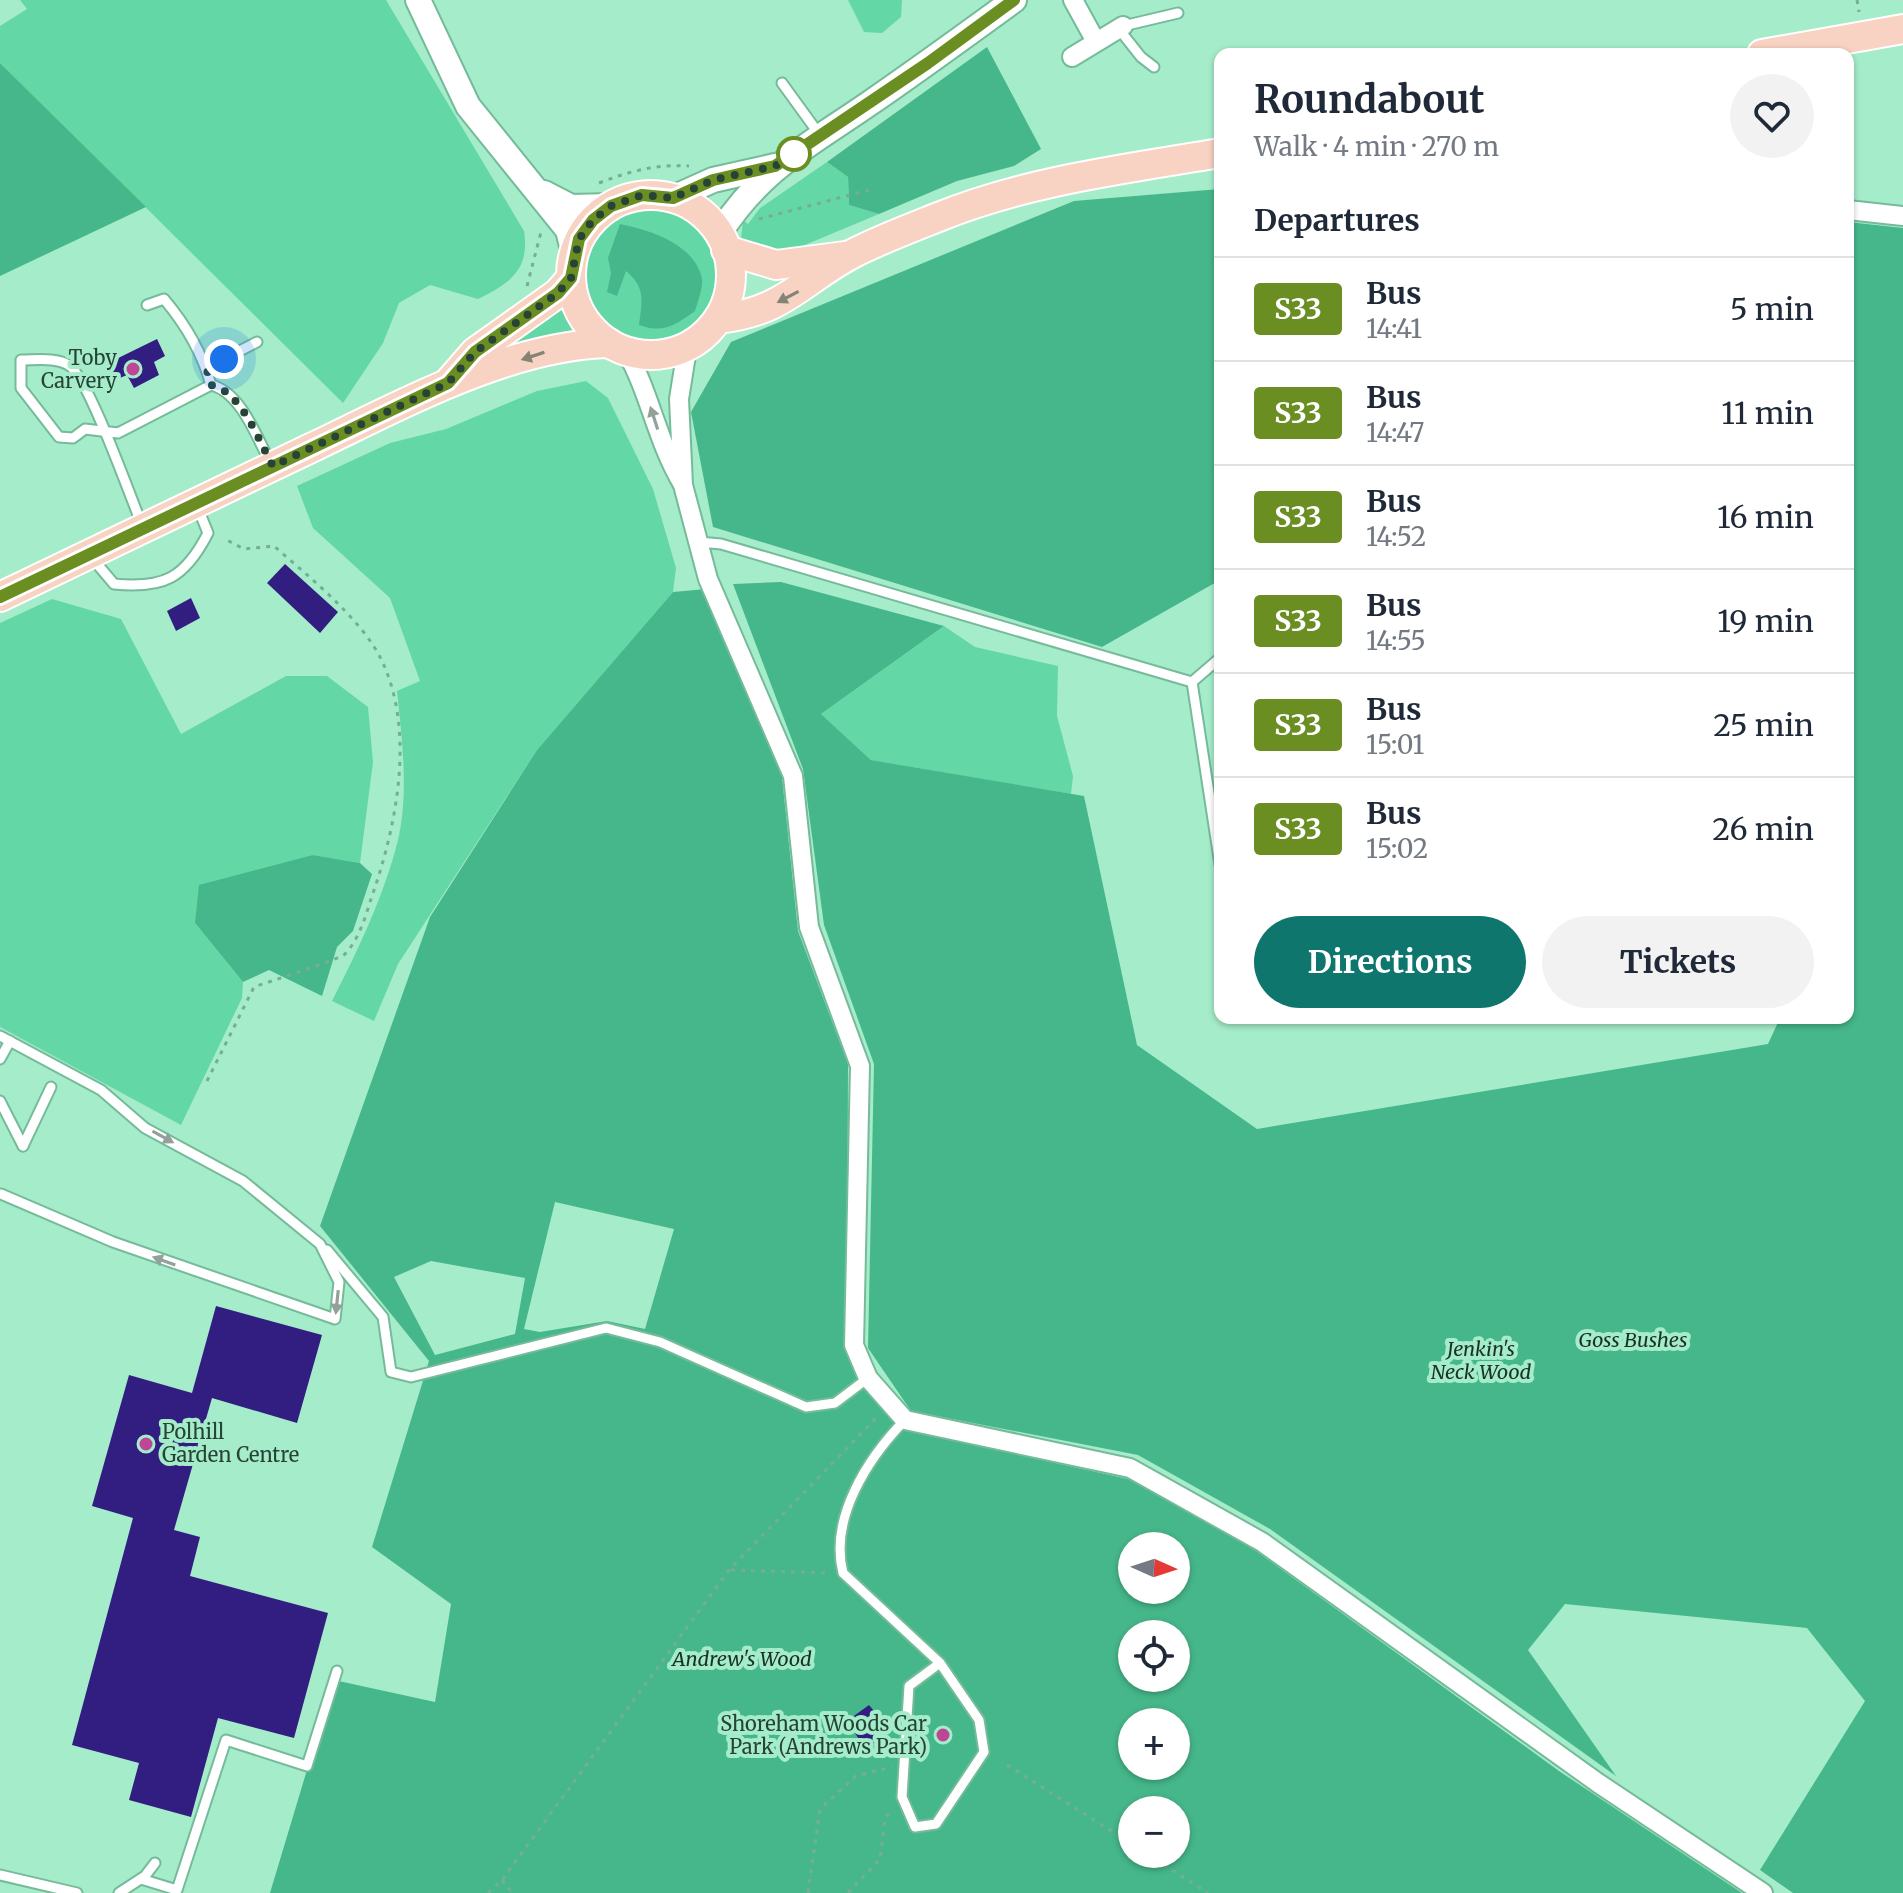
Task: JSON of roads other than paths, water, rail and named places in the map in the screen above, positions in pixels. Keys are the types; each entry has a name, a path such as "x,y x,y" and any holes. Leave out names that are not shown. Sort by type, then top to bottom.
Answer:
{"main road":[{"path":"1796,48 1903,29"},
{"path":"718,319 747,315 775,304 850,255 941,216 1042,185 1214,154"},
{"path":"448,383 475,352 558,293 593,220 611,206 642,195 673,198 692,207 722,242 776,265 850,255"},
{"path":"0,597 448,383 578,344 660,354 687,349 718,319 729,287 722,242"},
{"path":"572,266 583,318 618,347"}],"street":[{"path":"418,0 468,106 568,230 572,266"},
{"path":"722,242 741,200 775,166 821,137 1014,0"},
{"path":"1073,0 1095,40"},
{"path":"1072,57 1120,27"},
{"path":"673,198 713,180 775,166"},
{"path":"538,190 571,207 611,206"},
{"path":"1854,211 1903,216"},
{"path":"618,347 637,367 667,458 683,485"},
{"path":"687,349 679,399 683,485 708,579 793,776 809,927 860,1066 854,1345 868,1378 905,1420 1130,1468 1262,1542 1598,1783 1763,1893"}],"lane":[{"path":"1154,67 1120,27 1178,13"},
{"path":"782,83 821,137"},
{"path":"147,305 164,299 182,320 205,363 211,385"},
{"path":"205,363 224,359 257,342"},
{"path":"144,528 103,433 93,402 73,367 60,361 21,360 21,388 59,437 73,438 85,429 103,433 118,433 211,385 222,388 242,411 273,466"},
{"path":"89,554 114,584 138,587 165,583 194,560 208,533 195,503"},
{"path":"699,542 721,544 1192,682"},
{"path":"1192,682 1214,663"},
{"path":"1192,682 1214,826"},
{"path":"0,1036 101,1090 145,1128 243,1181 320,1244 348,1272 383,1317 391,1372 411,1377 606,1328 660,1342 806,1407 835,1403 868,1378"},
{"path":"0,1059 10,1041"},
{"path":"0,1101 23,1146 51,1087"},
{"path":"1,1194 113,1242 335,1319 339,1282 320,1244"},
{"path":"905,1420 876,1449 843,1521 839,1556 843,1573 940,1663 979,1720 984,1752 936,1824 915,1827 902,1797 909,1686 940,1663"},
{"path":"141,1879 177,1890 226,1740 307,1766 337,1671"},
{"path":"119,1893 141,1879 155,1863"},
{"path":"0,1875 77,1893"}],"place":[{"name":"Toby Carvery","path":"133,369"},
{"name":"Polhill Garden Centre","path":"146,1444"},
{"name":"Shoreham Woods Car Park (Andrews Park)","path":"943,1735"}],"park label":[{"name":"Goss Bushes","path":"1633,1340"},
{"name":"Jenkin's Neck Wood","path":"1481,1360"},
{"name":"Andrew's Wood","path":"742,1659"}]}
